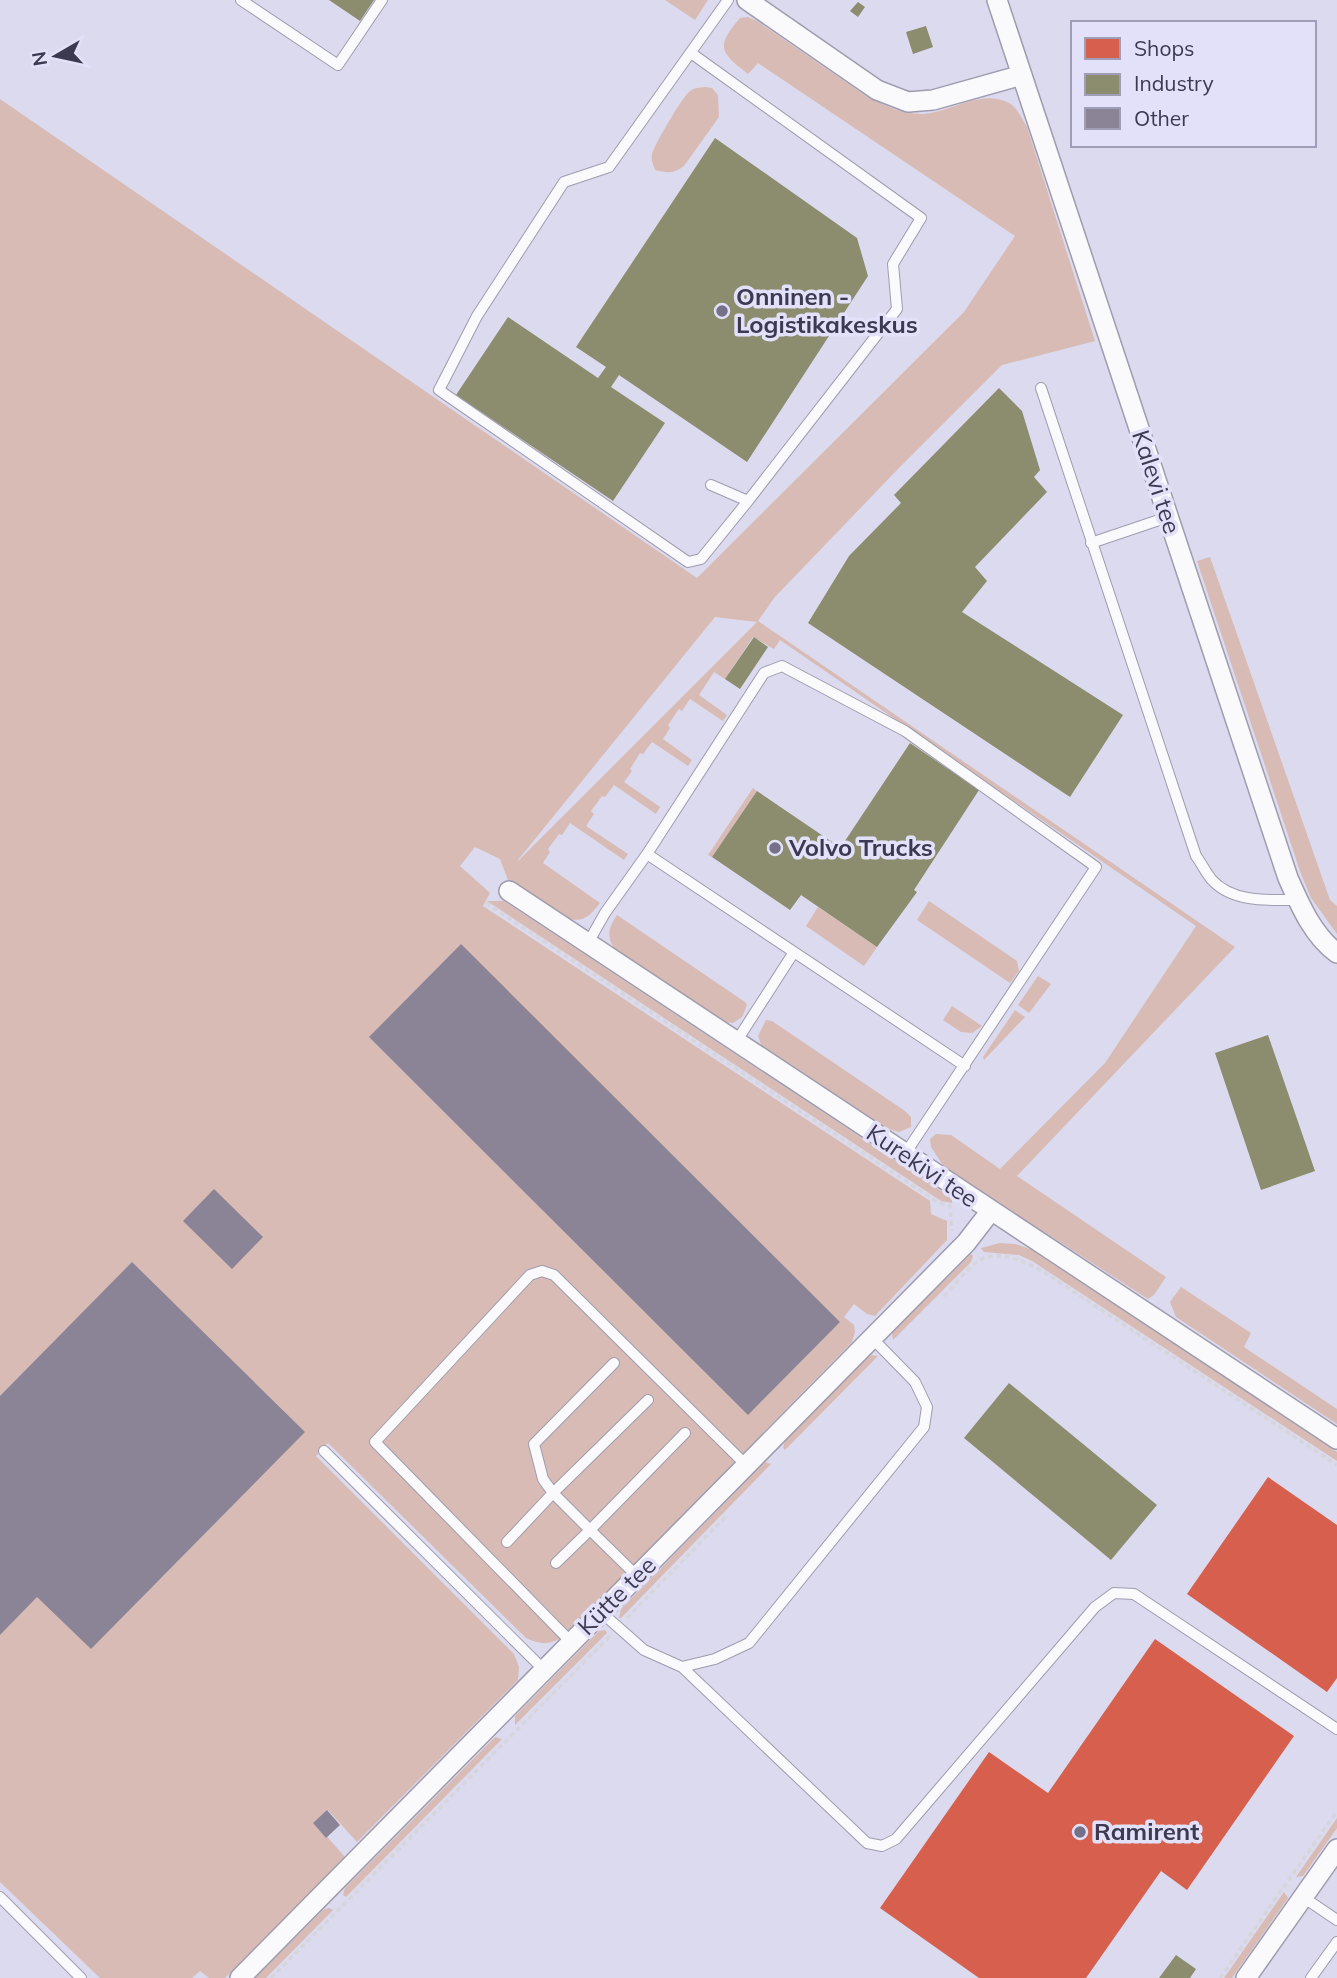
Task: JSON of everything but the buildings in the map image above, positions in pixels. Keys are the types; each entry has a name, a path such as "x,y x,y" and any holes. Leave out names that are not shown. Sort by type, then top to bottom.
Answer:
{"street":[{"path":"747,0 877,90 908,102 933,100 1022,75"},
{"name":"Kalevi tee","path":"997,0 1288,878 1304,914 1337,953"},
{"name":"Kurekivi tee","path":"509,891 1337,1440"},
{"name":"Kütte tee","path":"240,1978 966,1243 990,1212"},
{"path":"1246,1978 1337,1849"}],"lane":[{"path":"241,0 338,65 383,0"},
{"path":"691,53 921,218 893,264 897,309 701,559 688,562 439,390 477,316 564,182 610,167 728,0"},
{"path":"1041,388 1196,856 1214,882 1236,895 1262,901 1298,900"},
{"path":"711,485 748,501"},
{"path":"1091,543 1168,517"},
{"path":"588,943 604,913 647,854 764,673 782,666 905,731 1096,867 905,1155"},
{"path":"647,854 965,1066"},
{"path":"736,1042 794,952"},
{"path":"571,1643 374,1442 530,1275 542,1271 554,1275 746,1465"},
{"path":"682,1667 715,1659 749,1643 924,1427 927,1407 915,1382 872,1338"},
{"path":"614,1363 534,1444 543,1479 637,1576"},
{"path":"507,1542 648,1400"},
{"path":"556,1563 685,1433"},
{"path":"324,1451 544,1670"},
{"path":"601,1612 644,1650 682,1667 867,1843 882,1846 896,1839 1095,1607 1114,1593 1134,1594 1337,1729"},
{"path":"0,1897 80,1978"},
{"path":"1303,1897 1337,1920"},
{"path":"1311,1978 1337,1942"}],"path":[{"path":"485,903 939,1203 950,1206 951,1231 982,1258"},
{"path":"943,1296 982,1258 1004,1256 1021,1259 1337,1465"},
{"path":"271,1978 727,1515"},
{"path":"1220,1978 1337,1811"}],"shaded area":[{"path":"665,0 708,0 695,20"},
{"path":"748,17 757,21 866,96 893,108 922,114 975,100 997,99 1014,106 1027,127 1095,341 1002,365 774,598 758,621 1235,947 1017,1176 1166,1277 1154,1295 1148,1299 944,1167 931,1147 930,1139 936,1134 951,1135 1000,1169 1105,1063 1196,926 780,640 774,649 753,637 725,679 714,672 699,695 727,715 723,721 690,699 668,725 670,728 663,739 692,760 688,766 652,742 643,754 640,753 630,769 632,771 624,782 660,807 656,814 614,785 591,811 594,814 586,826 628,854 624,860 570,823 548,849 550,852 543,863 600,903 590,915 578,920 567,919 508,880 500,859 475,847 460,866 490,893 483,906 930,1201 931,1214 947,1221 947,1240 875,1316 867,1314 854,1304 844,1317 854,1325 852,1342 563,1637 553,1642 541,1643 526,1638 328,1443 316,1456 514,1654 519,1667 518,1680 357,1842 328,1810 314,1822 345,1857 225,1978 209,1978 200,1971 192,1978 100,1978 0,1882 0,99 697,578 964,312 1015,236 758,63 748,74 731,60 724,48 727,35 740,18","holes":["715,617 757,622 518,861"]},
{"path":"695,88 712,88 718,95 719,117 684,166 670,172 655,170 652,154 680,103"},
{"path":"1210,557 1330,900 1337,906 1337,934 1311,898 1301,874 1197,561"},
{"path":"753,788 757,791 712,857 708,855"},
{"path":"487,901 504,901 952,1198 952,1203 941,1201"},
{"path":"929,901 1017,961 1019,971 1010,983 917,920"},
{"path":"818,907 877,947 864,966 806,926"},
{"path":"617,915 745,1002 747,1005 742,1017 733,1023 722,1022 616,951 609,933"},
{"path":"1038,976 1051,984 1029,1013 1018,1005"},
{"path":"952,1006 982,1026 972,1033 961,1032 943,1020"},
{"path":"1015,1010 1025,1017 984,1060 983,1057"},
{"path":"766,1020 772,1021 905,1111 911,1117 911,1127 899,1132 885,1128 762,1047 758,1036"},
{"path":"1000,1243 1030,1249 1337,1452 1337,1461 1032,1261 1019,1255 984,1252 981,1248"},
{"path":"971,1254 971,1262 893,1340 892,1332"},
{"path":"1181,1287 1251,1333 1244,1347 1337,1409 1337,1424 1176,1317 1170,1302"},
{"path":"872,1355 878,1356 785,1450 785,1440"},
{"path":"765,1462 771,1464 619,1618 621,1609"},
{"path":"605,1630 607,1633 515,1725 515,1716 599,1631"},
{"path":"495,1737 502,1739 346,1897 343,1895 345,1888"},
{"path":"1337,1818 1337,1828 1303,1876 1296,1877"},
{"path":"1284,1892 1288,1898 1232,1978 1224,1978"},
{"path":"323,1910 333,1910 266,1978 255,1978"}],"place":[{"name":"Onninen - Logistikakeskus","path":"722,311"},
{"name":"Volvo Trucks","path":"775,848"},
{"name":"Ramirent","path":"1080,1832"}]}
